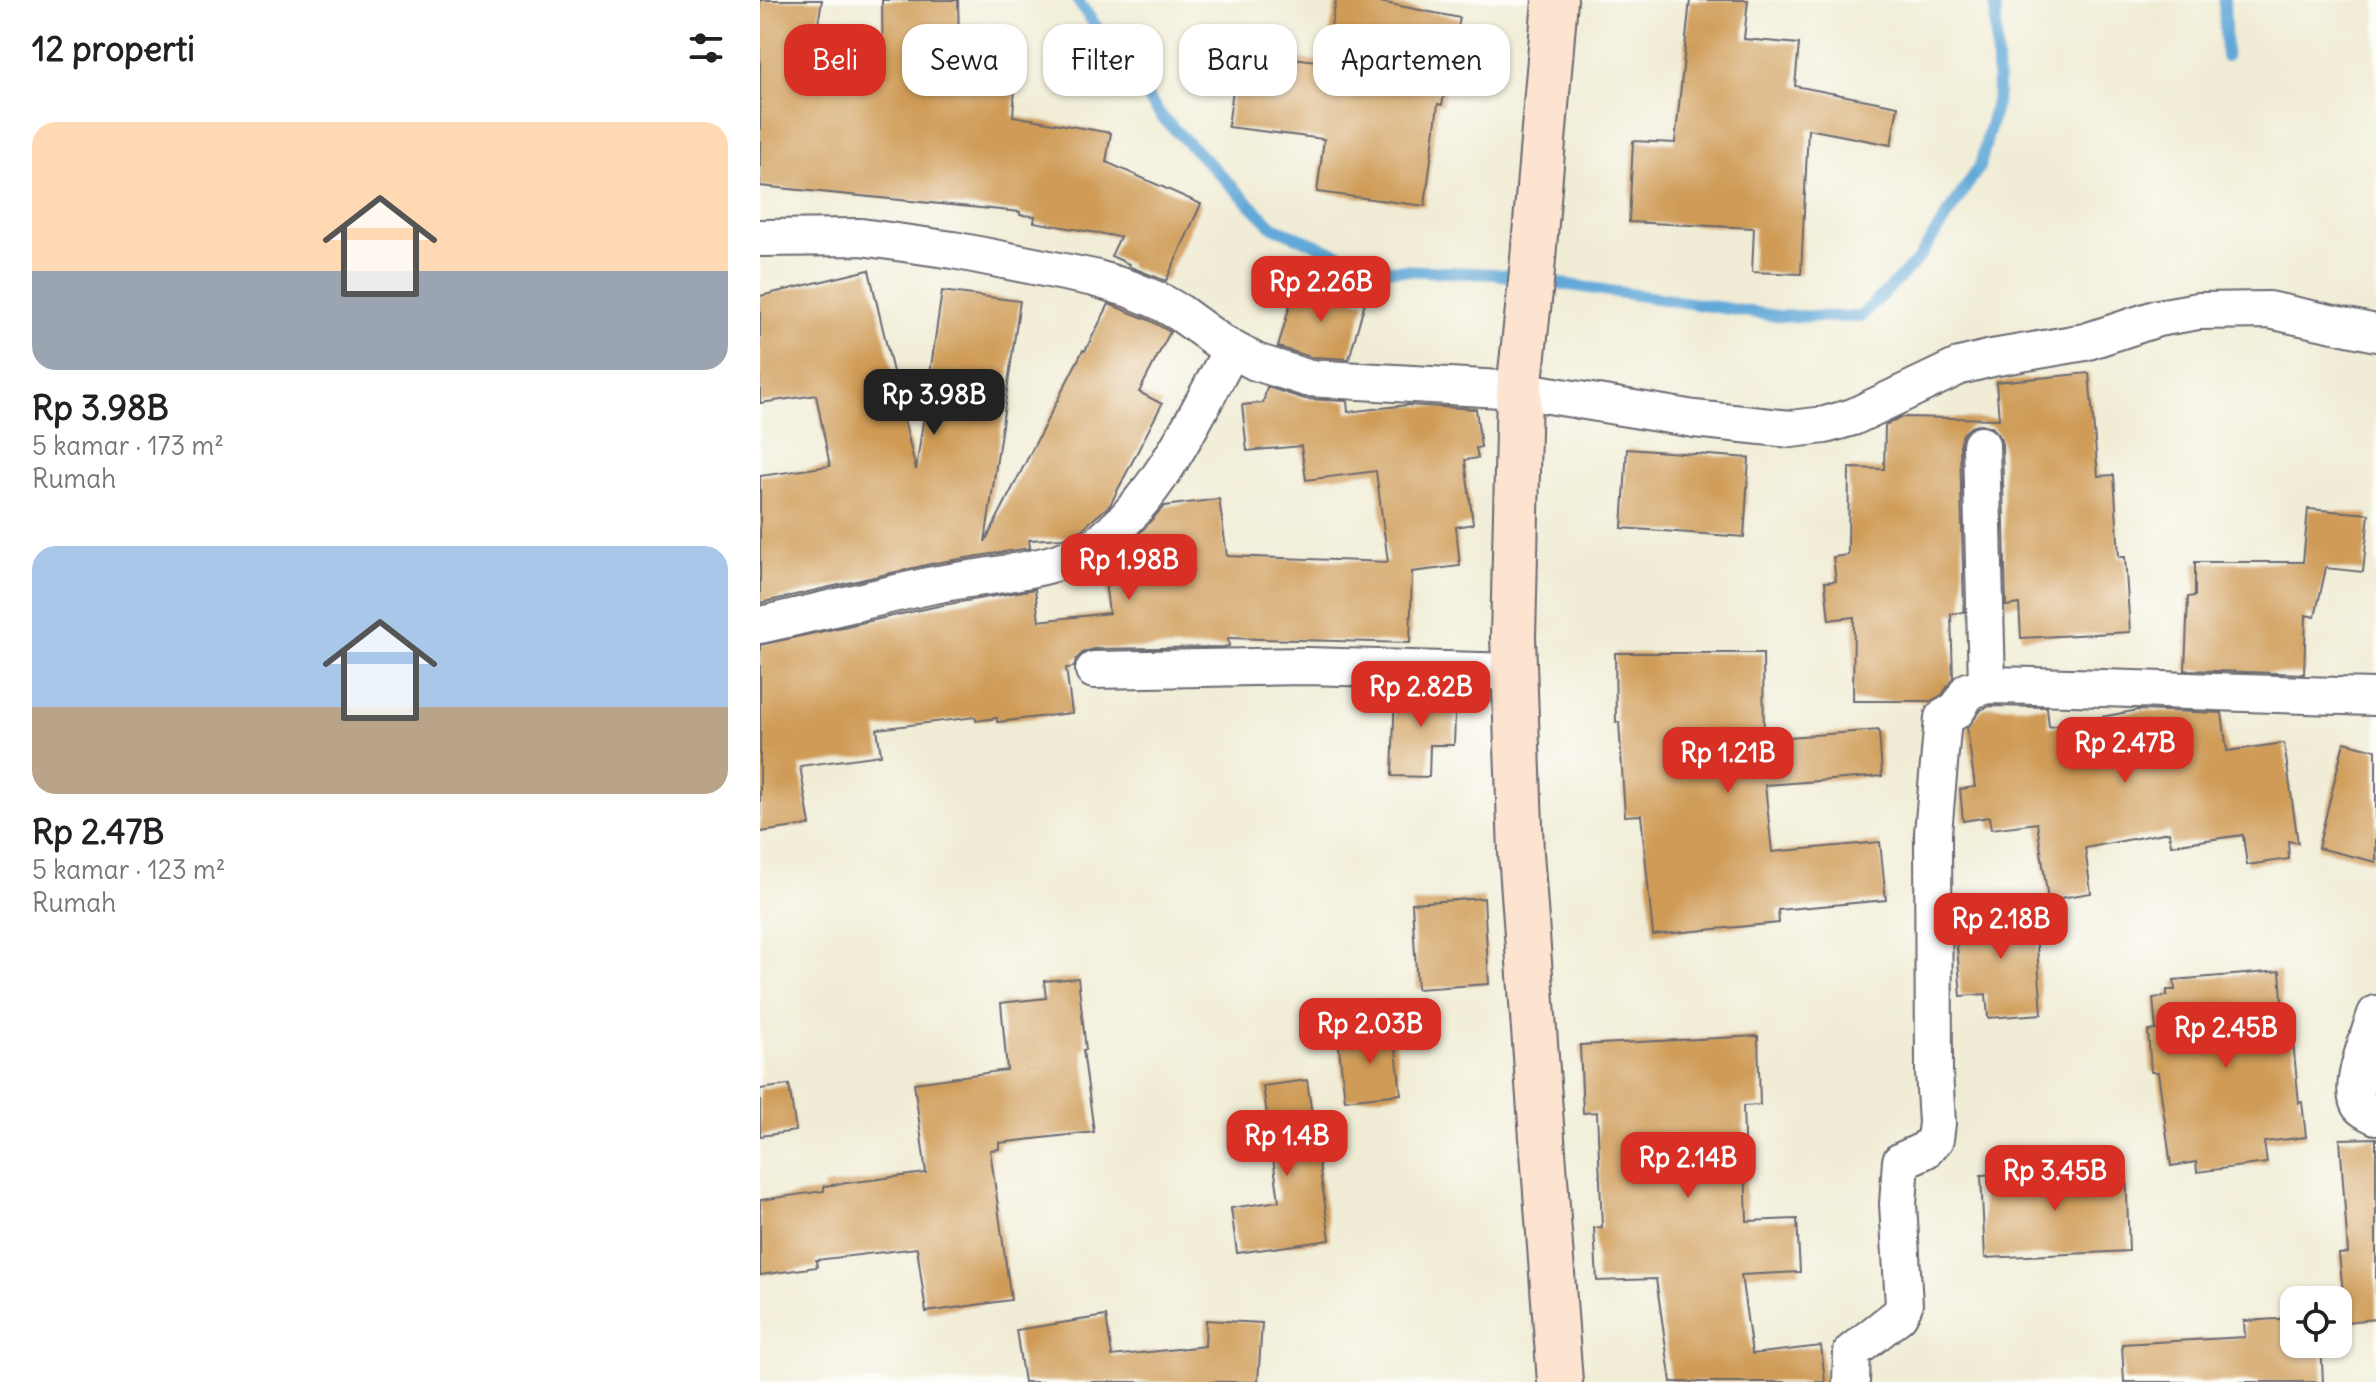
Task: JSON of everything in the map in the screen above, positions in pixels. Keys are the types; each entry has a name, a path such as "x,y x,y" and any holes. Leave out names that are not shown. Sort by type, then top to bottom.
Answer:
{"street":[{"path":"1555,0 1519,390 1515,672 1521,853 1560,1382"},
{"path":"760,238 861,237 953,250 1094,278 1159,301 1256,362 1307,378 1519,390 1694,419 1791,429 1825,425 1853,417 1960,366 2085,342 2158,318 2198,311 2269,310 2376,333"},
{"path":"760,625 938,584 1038,567 1074,555 1105,539 1130,515 1164,470 1232,349"},
{"path":"1981,445 1987,685"},
{"path":"1094,670 1307,666 1515,672"},
{"path":"1851,1382 1852,1352 1899,1315 1904,1305 1898,1204 1901,1161 1925,1150 1935,1139 1933,833 1943,718 1957,710 1968,691 1987,685 2107,686 2376,697"},
{"path":"2376,1014 2357,1077 2356,1095 2360,1106 2376,1116"}],"building":[{"path":"760,0 822,0 818,24 784,24 784,96 886,96 886,24 882,24 882,0 958,0 959,24 902,24 902,96 1014,96 1013,116 1111,133 1106,162 1201,204 1166,281 1111,256 1120,237 1034,222 1035,216 1020,215 1020,212 760,186"},
{"path":"1336,0 1370,0 1460,18 1459,24 1331,24"},
{"path":"1690,0 1748,0 1744,39 1799,44 1795,86 1898,106 1891,145 1808,129 1801,274 1752,272 1754,228 1629,222 1633,141 1675,143"},
{"path":"1297,59 1313,61 1313,96 1444,96 1442,105 1438,104 1425,206 1317,192 1324,139 1228,127 1232,96 1297,96"},
{"path":"869,270 916,470 942,291 1020,301 985,542 1109,304 1170,332 1139,392 1162,404 1110,505 1081,530 1063,538 1029,540 1030,548 935,563 760,603 760,476 830,466 816,395 760,403 760,296"},
{"path":"1296,284 1365,302 1349,359 1311,357 1278,347"},
{"path":"2089,373 2098,476 2114,475 2119,557 2125,557 2130,632 2021,638 2019,604 2006,606 2002,444 1992,427 1980,424 1963,434 1960,445 1964,612 1951,614 1953,678 1942,695 1931,701 1853,701 1854,617 1829,620 1825,582 1836,581 1833,557 1848,555 1849,468 1884,469 1885,425 1901,417 1999,419 1996,382"},
{"path":"1267,387 1305,399 1347,401 1348,412 1407,405 1476,409 1481,447 1476,448 1478,458 1465,460 1473,524 1456,527 1460,566 1412,572 1410,643 1228,638 1229,646 1223,647 1094,649 1076,659 1074,667 1066,668 1072,713 997,722 997,718 976,721 975,717 877,729 881,755 800,766 810,825 760,832 760,645 943,605 1035,589 1039,621 1109,613 1103,565 1123,551 1164,506 1219,499 1227,556 1388,562 1376,471 1306,480 1301,446 1247,451 1242,405 1263,403"},
{"path":"1627,449 1749,458 1744,537 1622,528"},
{"path":"2308,509 2369,514 2363,572 2326,568 2315,617 2306,615 2304,674 2185,670 2188,597 2195,596 2195,562 2303,562"},
{"path":"1615,653 1763,653 1764,739 1879,730 1882,776 1765,785 1772,852 1880,842 1886,900 1778,910 1779,923 1653,935 1641,815 1625,816 1619,722 1616,722"},
{"path":"1395,690 1456,691 1454,745 1430,745 1429,777 1392,776"},
{"path":"1990,706 2047,707 2049,727 2138,710 2222,713 2227,751 2284,743 2298,843 2288,841 2289,859 2247,865 2243,835 2171,845 2169,832 2085,848 2091,893 2048,900 2037,823 1991,829 1989,817 1963,821 1960,789 1975,787 1967,728 1982,709"},
{"path":"2344,742 2376,750 2376,862 2318,848"},
{"path":"1484,898 1489,984 1417,989 1412,903"},
{"path":"2034,907 2042,1014 1988,1018 1986,994 1961,996 1955,923 1976,922 1975,911"},
{"path":"2280,971 2283,1012 2290,1011 2299,1103 2302,1102 2306,1137 2264,1142 2267,1163 2197,1172 2196,1162 2171,1166 2158,1072 2151,1072 2148,1031 2156,1030 2153,998 2167,996 2167,990 2175,990 2174,980"},
{"path":"1078,978 1086,1050 1083,1050 1094,1132 999,1143 999,1149 990,1150 1011,1300 926,1312 917,1248 816,1260 817,1267 760,1275 760,1200 824,1191 824,1186 926,1173 914,1083 1007,1070 1001,1003 1046,998 1044,981"},
{"path":"1394,1032 1401,1094 1345,1100 1338,1039"},
{"path":"1758,1036 1760,1105 1743,1106 1747,1221 1797,1219 1800,1272 1741,1275 1752,1354 1821,1346 1825,1382 1671,1382 1656,1279 1597,1281 1594,1228 1602,1227 1597,1112 1583,1113 1580,1045"},
{"path":"1307,1080 1330,1240 1237,1253 1231,1208 1279,1201 1263,1086"},
{"path":"789,1085 796,1131 760,1136 760,1089"},
{"path":"2376,1138 2376,1319 2352,1321 2352,1286 2342,1286 2339,1254 2348,1253 2340,1139"},
{"path":"2126,1168 2129,1251 1985,1258 1981,1175"},
{"path":"1106,1316 1112,1356 1205,1346 1206,1320 1262,1323 1258,1382 1024,1382 1016,1330"},
{"path":"2280,1319 2280,1358 2322,1358 2323,1382 2124,1382 2122,1344 2245,1337 2244,1321"}],"waterway":[{"path":"1077,0 1162,117 1273,227 1375,269 1495,274 1777,316 1860,317 1917,261 1980,166 1998,94 1995,0"},
{"path":"2224,0 2226,56"}]}
